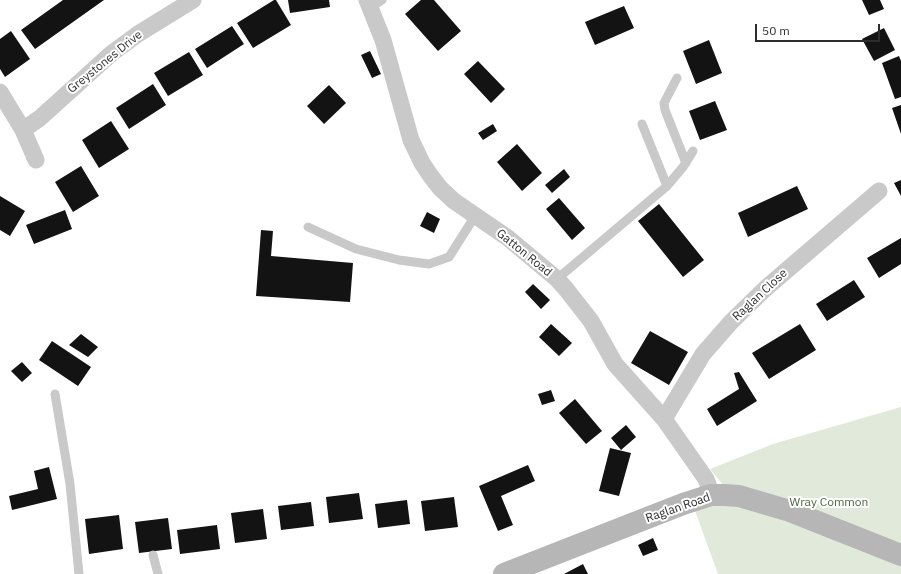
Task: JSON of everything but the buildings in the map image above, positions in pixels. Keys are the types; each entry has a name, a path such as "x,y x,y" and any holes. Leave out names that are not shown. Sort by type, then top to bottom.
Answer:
{"street":[{"name":"Greystones Drive","path":"23,130 40,118 112,53 138,34 193,0"},
{"name":"Gatton Road","path":"373,3 411,140 422,163 430,175 440,188 454,201 508,238 557,280 591,321 615,364 664,419 706,479 710,487 711,496"},
{"path":"0,92 23,130 36,160"},
{"name":"Raglan Close","path":"664,419 704,354 731,322 766,288 879,191"},
{"name":"Raglan Road","path":"504,574 683,504 711,496 725,494 739,496 790,511 901,555"}],"lane":[{"path":"677,78 664,103 665,110 686,163"},
{"path":"642,124 666,186"},
{"path":"557,280 666,186 686,163 693,151"},
{"path":"308,227 356,249 399,260 429,264 449,257 475,216"},
{"path":"55,394 70,484 80,574"},
{"path":"153,554 158,574"}],"green space":[{"name":"Wray Common","path":"901,407 901,574 718,574 695,511 724,486 710,469 773,444"}]}
